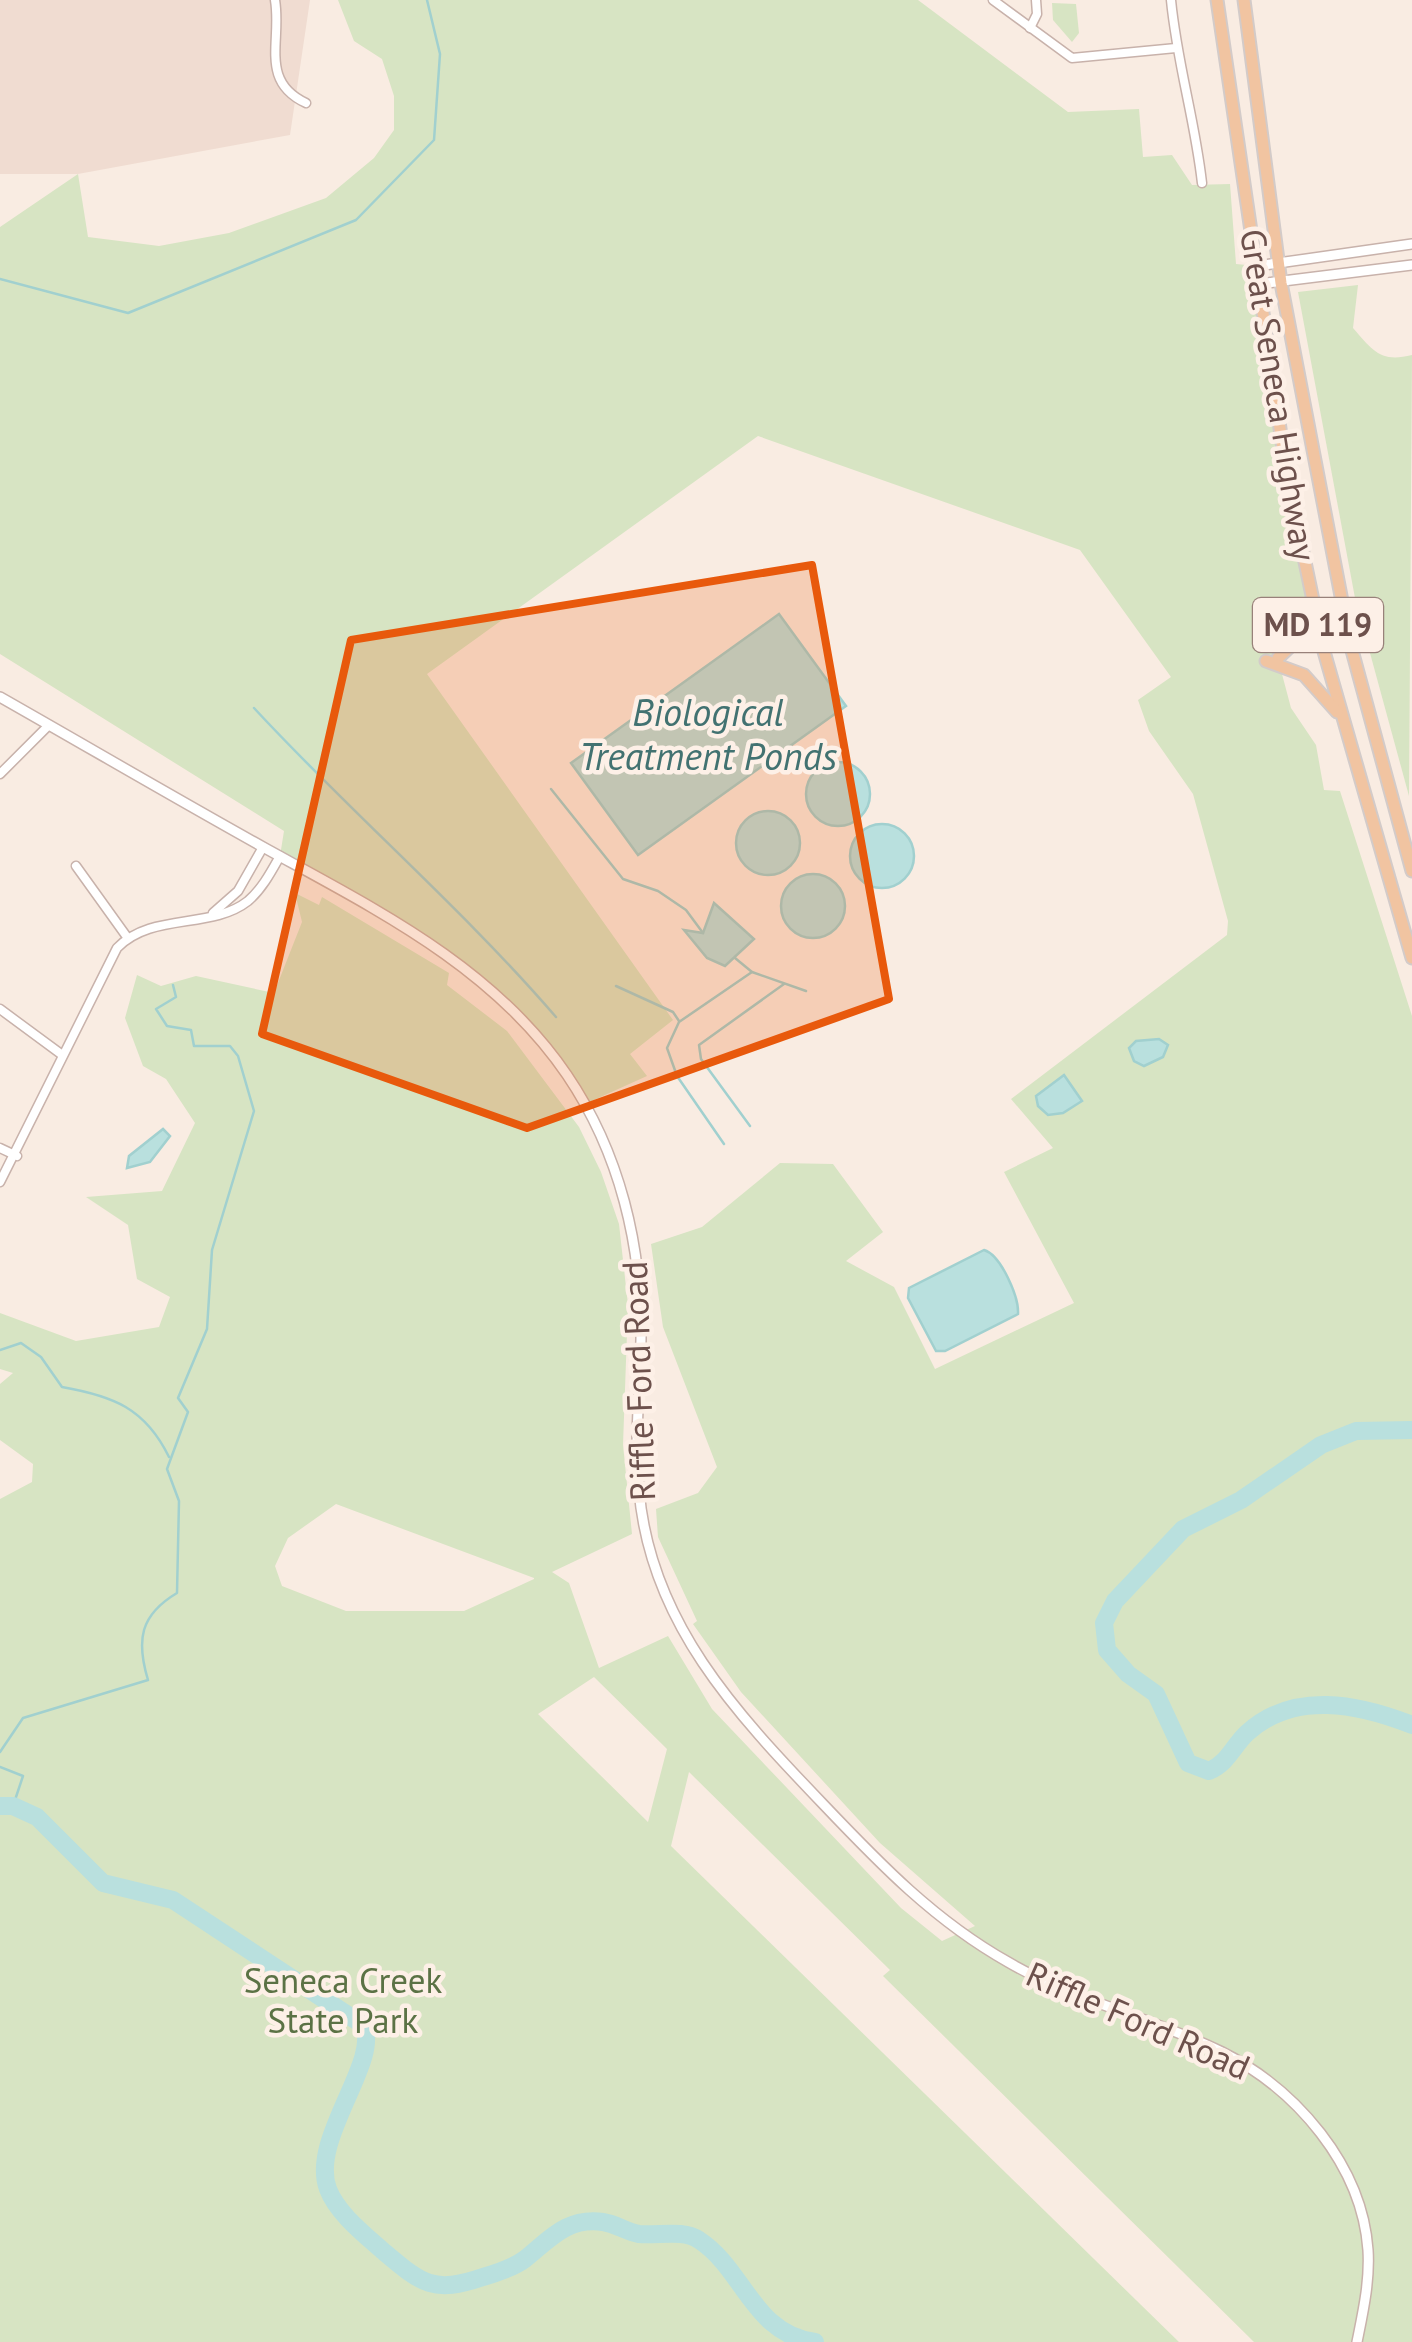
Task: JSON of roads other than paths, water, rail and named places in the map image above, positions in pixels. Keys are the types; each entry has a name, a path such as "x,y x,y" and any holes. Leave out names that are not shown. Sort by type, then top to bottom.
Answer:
{"main road":[{"name":"Great Seneca Highway","path":"1217,0 1287,476 1344,723 1412,958"},
{"name":"Great Seneca Highway","path":"1244,0 1282,282 1350,643 1412,871"},
{"path":"1312,595 1302,634 1272,660 1314,683 1344,723"}],"street":[{"path":"275,0 279,24 272,56 277,76 288,94 306,103"},
{"path":"993,0 1072,58 1176,48"},
{"path":"1030,28 1037,14 1036,0"},
{"path":"1171,0 1180,78 1196,127 1202,182"},
{"path":"1257,266 1412,244"},
{"path":"1259,284 1412,265"},
{"name":"Riffle Ford Road","path":"0,697 428,942 500,995 548,1048 585,1104 612,1164 635,1244 641,1336 636,1458 643,1521 667,1602 712,1680 757,1734 900,1884 957,1930 1056,1986 1224,2053 1289,2099 1334,2152 1363,2222 1368,2277 1357,2342"},
{"path":"0,774 49,725"},
{"path":"212,913 238,891 263,847"},
{"path":"0,1182 17,1156 61,1054 107,963 127,937 237,908 251,898 280,856"},
{"path":"76,866 127,937"},
{"path":"0,1009 61,1054"},
{"path":"0,1148 17,1156"}],"water":[{"name":"Biological Treatment Ponds","path":"779,614 846,706 638,855 571,763"},
{"path":"838,762 861,771 870,794 861,817 838,826 815,817 806,794 815,771"},
{"path":"768,811 791,820 800,843 791,866 768,875 745,866 736,843 745,820"},
{"path":"882,824 905,833 914,856 905,879 882,888 859,879 850,856 859,833"},
{"path":"813,874 836,883 845,906 836,929 813,938 790,929 781,906 790,883"},
{"path":"714,903 754,939 725,966 707,958 684,930 703,933"},
{"path":"1159,1039 1168,1045 1163,1057 1144,1066 1134,1061 1129,1048 1136,1041"},
{"path":"1064,1075 1082,1101 1063,1113 1048,1115 1038,1106 1036,1096"},
{"path":"163,1129 170,1136 150,1162 127,1168 129,1156"},
{"path":"984,1250 997,1260 1008,1277 1018,1314 945,1351 936,1351 908,1298 909,1288"}],"waterway":[{"path":"0,279 128,313 356,220 434,140 440,54 427,0"},
{"path":"254,708 483,938 556,1017"},
{"path":"551,789 623,879 658,891 686,910 703,933"},
{"path":"735,958 752,972 806,991"},
{"path":"724,1144 677,1076 667,1048 679,1022 752,972"},
{"path":"750,1126 701,1059 699,1045 784,984"},
{"path":"0,1752 23,1718 148,1680 142,1653 144,1630 155,1610 177,1593 179,1501 167,1469 188,1412 178,1398 207,1329 212,1250 254,1111 238,1056 230,1046 194,1046 191,1030 167,1026 156,1009 176,997 173,985"},
{"path":"616,986 673,1012 679,1021"},
{"path":"0,1350 21,1343 41,1357 62,1387 126,1407 149,1427 169,1457"},
{"path":"1412,1430 1356,1431 1321,1445 1241,1500 1183,1529 1115,1601 1104,1623 1107,1650 1128,1674 1156,1694 1188,1763 1209,1771 1265,1719 1306,1706 1349,1707 1412,1725"},
{"path":"0,1767 23,1776 13,1806"},
{"path":"0,1806 13,1806 37,1817 103,1883 173,1900 363,2025 363,2058 328,2147 328,2189 352,2223 408,2271 429,2283 466,2282 510,2268 560,2231 590,2221 639,2234 686,2235 714,2252 777,2327 794,2337 815,2342"}],"park label":[{"name":"Seneca Creek State Park","path":"343,2001"}]}
